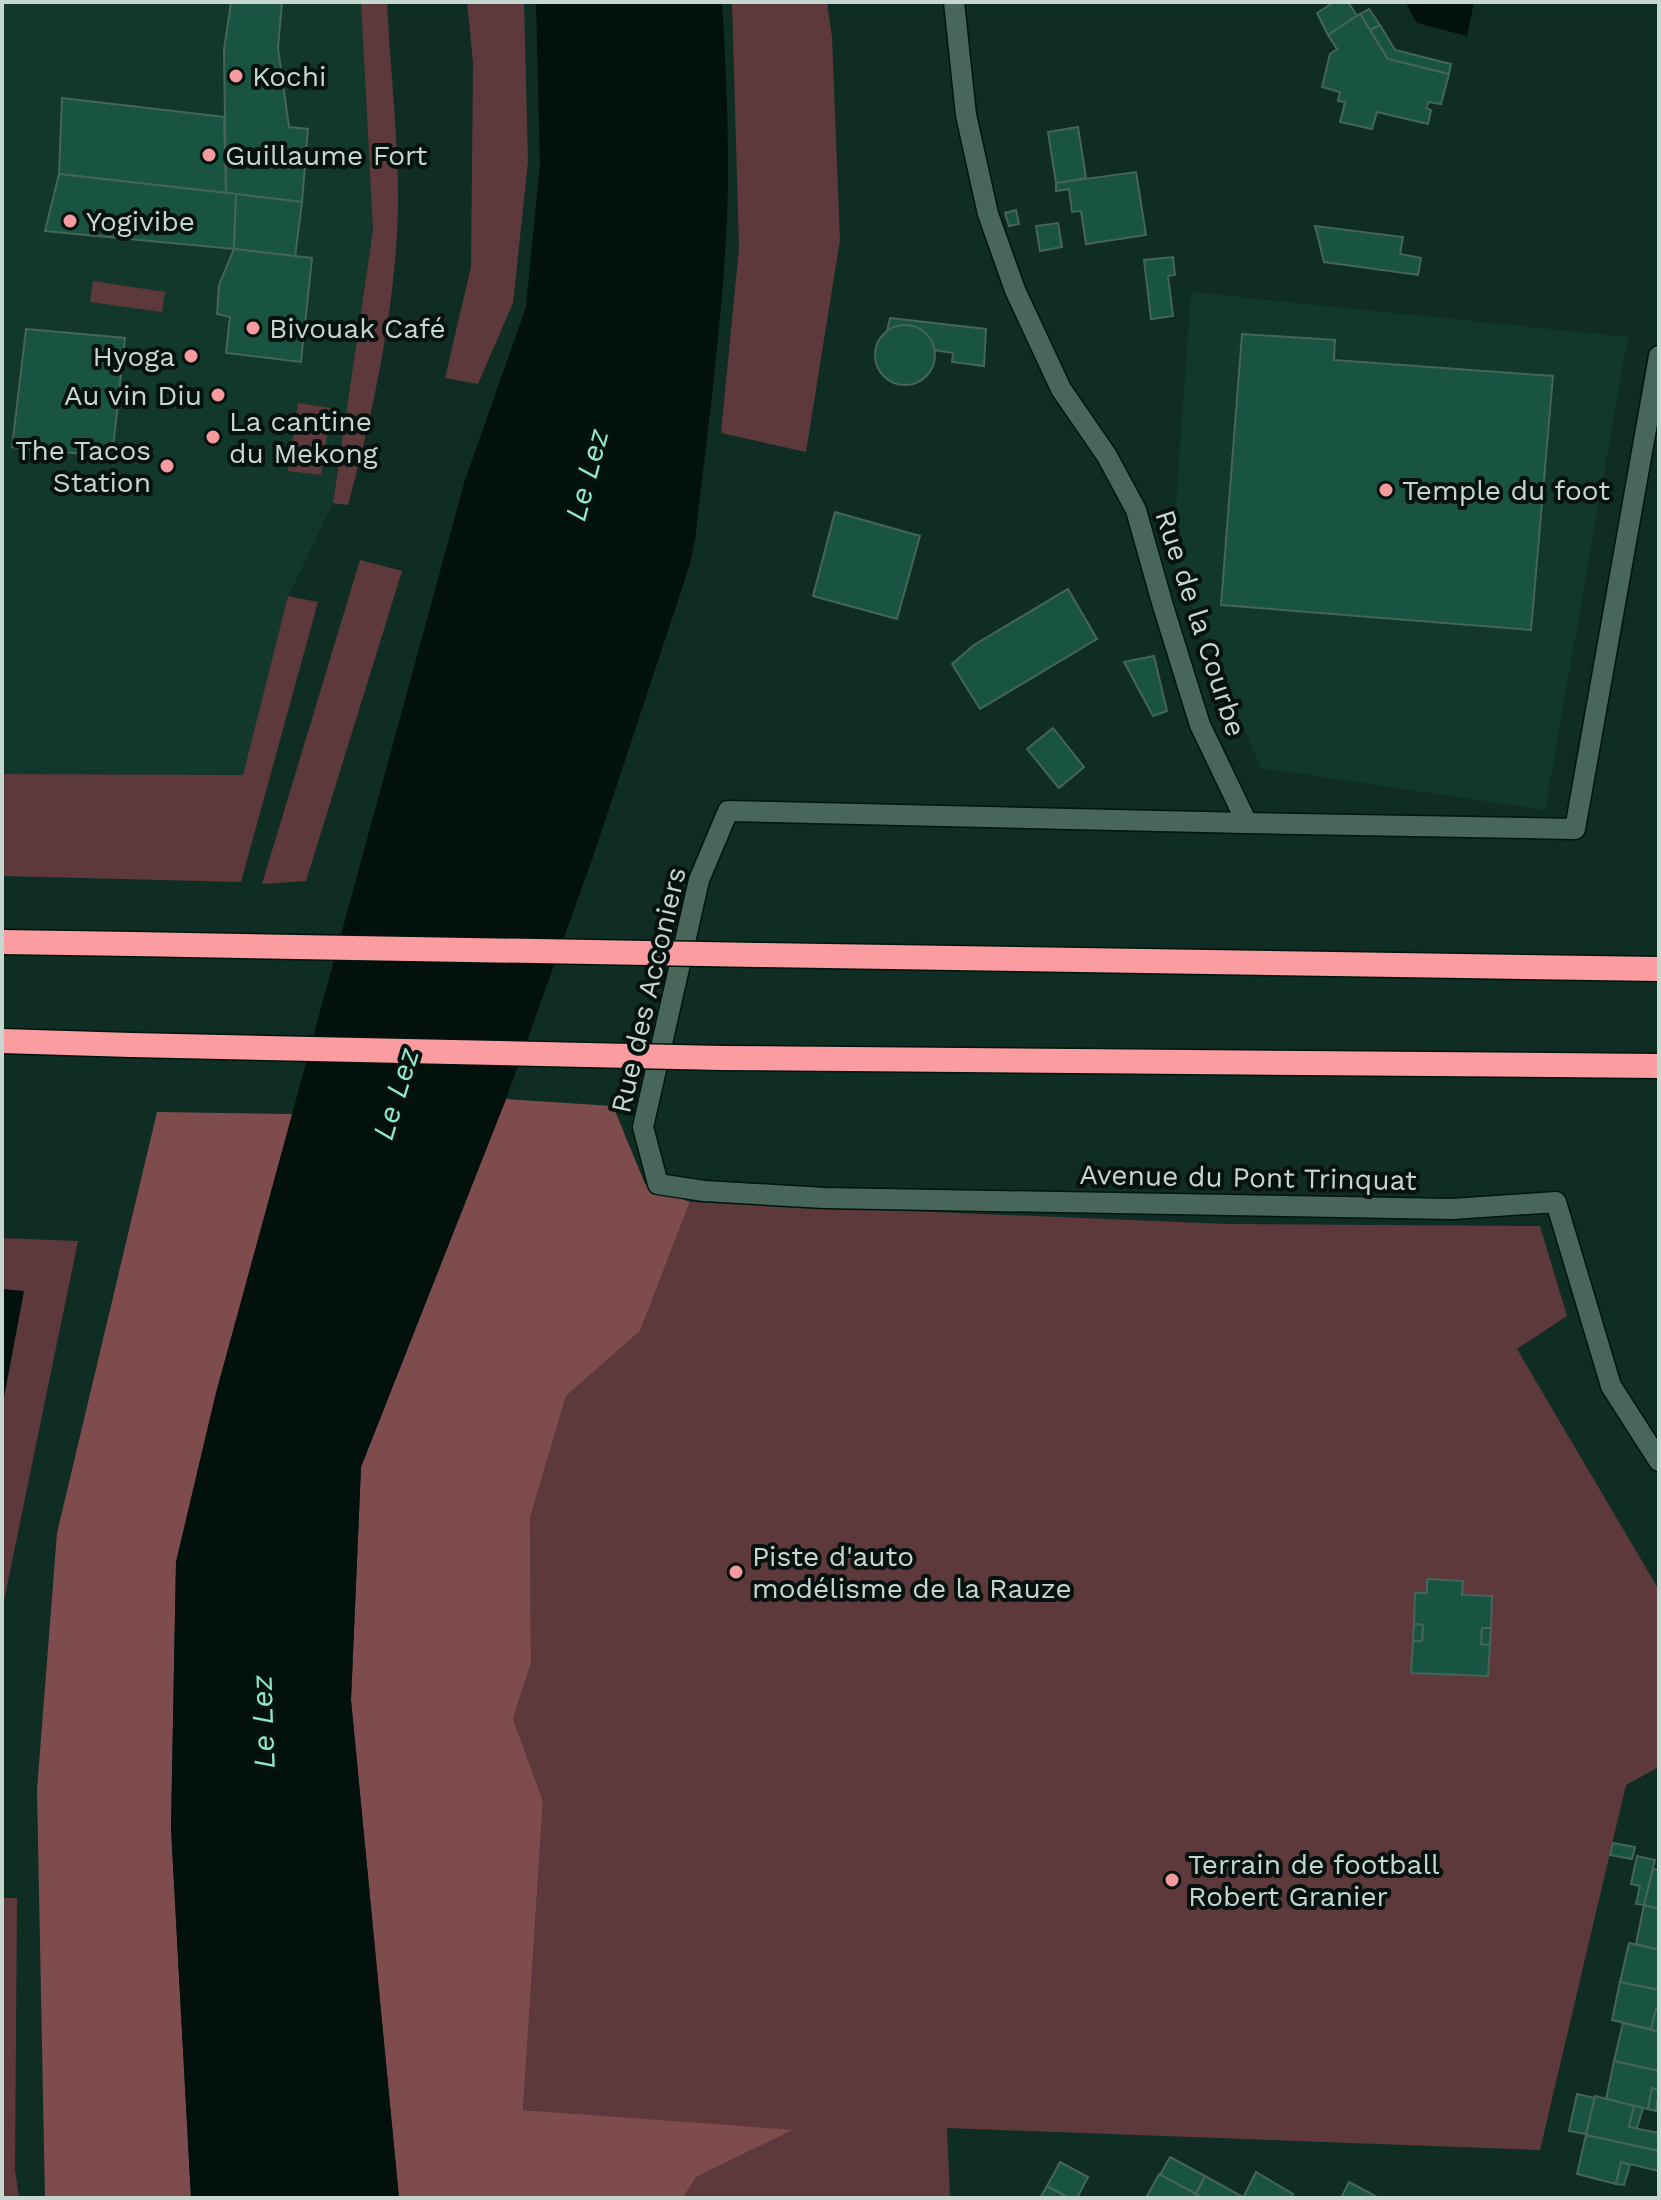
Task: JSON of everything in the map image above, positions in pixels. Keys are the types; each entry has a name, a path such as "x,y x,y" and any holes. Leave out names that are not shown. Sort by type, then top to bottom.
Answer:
{"highway":[{"path":"2,942 1659,969"},
{"path":"2,1041 722,1058 1659,1066"}],"street":[{"name":"Rue de la Courbe","path":"954,2 966,115 988,214 1010,278 1061,389 1107,456 1136,510 1200,725 1247,823"},
{"path":"1247,823 1575,829 1659,356"},
{"name":"Rue des Acconiers","path":"658,1184 643,1127 699,880 728,811 1247,823"},
{"name":"Avenue du Pont Trinquat","path":"658,1184 704,1191 824,1198 1452,1209 1556,1202 1611,1386 1659,1461"}],"shaded area":[{"path":"2,2 361,2 373,230 333,503 288,596 243,775 2,774"},
{"path":"361,2 387,2 398,197 394,273 383,352 348,505 333,503 373,230"},
{"path":"467,2 524,2 528,162 513,303 478,384 445,378 471,267 473,63"},
{"path":"732,2 827,2 832,37 840,240 806,452 721,433 739,248"},
{"path":"93,281 165,292 162,312 90,302"},
{"path":"1191,292 1628,337 1545,810 1261,768 1172,561"},
{"path":"298,403 331,408 321,475 288,471"},
{"path":"360,560 402,571 306,881 262,884"},
{"path":"288,596 318,602 241,882 2,876 2,774 243,775"},
{"path":"506,1099 613,1106 645,1184 690,1202 640,1331 566,1396 530,1518 531,1663 513,1719 543,1801 523,2110 793,2130 696,2177 683,2198 399,2198 351,1700 361,1467"},
{"path":"157,1112 293,1114 216,1393 176,1562 171,1828 191,2198 45,2198 37,1790 57,1533"},
{"path":"690,1202 1227,1224 1540,1226 1567,1316 1517,1349 1659,1590 1659,1767 1626,1785 1540,2150 947,2128 950,2198 683,2198 696,2177 791,2131 523,2110 543,1801 513,1719 531,1663 530,1518 566,1396 640,1331"},
{"path":"2,1238 78,1241 2,1610"},
{"path":"2,1898 17,1898 15,2170 19,2198 2,2198"}],"water":[{"name":"Le Lez","path":"536,2 722,2 728,128 727,222 716,361 695,539 690,564 595,851 506,1099 361,1467 351,1700 399,2198 191,2198 171,1828 176,1562 216,1393 465,480 526,307 540,165"},
{"path":"1405,2 1474,2 1467,36 1417,23"},
{"path":"2,1289 24,1291 2,1408"}],"building":[{"path":"231,2 282,2 278,48 289,127 308,129 302,202 226,193 224,50"},
{"path":"1334,2 1348,2 1357,16 1328,35 1317,13"},
{"path":"1369,9 1380,25 1370,30 1360,14"},
{"path":"1360,14 1388,59 1449,74 1441,104 1429,102 1426,108 1431,110 1428,124 1377,112 1372,129 1340,122 1345,102 1338,101 1340,92 1322,87 1330,54 1337,49 1328,35"},
{"path":"1380,25 1395,50 1451,64 1449,74 1388,59 1370,30"},
{"path":"62,98 224,117 226,193 59,174"},
{"path":"1078,127 1086,178 1056,183 1048,132"},
{"path":"1136,172 1146,235 1086,244 1081,211 1072,212 1069,189 1056,191 1056,183"},
{"path":"59,174 236,194 234,249 45,231"},
{"path":"236,194 302,202 295,257 234,249"},
{"path":"1016,210 1019,224 1009,226 1005,213"},
{"path":"1058,223 1062,247 1040,251 1036,226"},
{"path":"1315,226 1403,237 1400,254 1421,258 1418,275 1324,262"},
{"path":"234,249 312,258 301,362 226,353 230,317 217,314 219,285"},
{"path":"1173,257 1175,275 1168,276 1173,316 1151,319 1144,260"},
{"path":"890,318 986,329 984,366 952,362 953,353 934,350 925,333 916,328 896,327 887,331"},
{"path":"905,325 926,334 935,355 926,376 905,385 884,376 875,355 884,334"},
{"path":"26,329 125,338 112,457 12,447"},
{"name":"Temple du foot","path":"1242,334 1335,340 1334,360 1553,376 1531,630 1221,605"},
{"path":"835,512 920,536 897,619 813,596"},
{"path":"1068,589 1097,639 980,709 952,664 974,645"},
{"path":"1154,656 1167,711 1153,716 1124,662"},
{"path":"1053,728 1084,767 1059,788 1027,749"},
{"path":"1427,1579 1463,1581 1462,1595 1492,1596 1491,1628 1482,1628 1481,1644 1490,1645 1488,1676 1411,1673 1413,1641 1422,1641 1423,1625 1414,1624 1415,1593 1427,1593"},
{"path":"1414,1624 1423,1625 1422,1641 1413,1641"},
{"path":"1482,1628 1491,1628 1490,1645 1481,1644"},
{"path":"1613,1843 1635,1847 1632,1859 1610,1855"},
{"path":"1637,1856 1655,1860 1644,1905 1636,1904 1640,1886 1631,1884"},
{"path":"1653,1869 1659,1870 1659,1909 1644,1905"},
{"path":"1644,1905 1659,1909 1659,1950 1636,1944"},
{"path":"1629,1943 1659,1950 1659,1990 1620,1982"},
{"path":"1620,1982 1659,1990 1659,2010 1656,2009 1651,2029 1612,2020"},
{"path":"1656,2009 1659,2010 1659,2032 1651,2029"},
{"path":"1623,2023 1659,2032 1659,2071 1614,2061"},
{"path":"1614,2061 1659,2071 1659,2090 1652,2088 1648,2109 1606,2099"},
{"path":"1652,2088 1659,2090 1656,2111 1648,2109"},
{"path":"1577,2094 1595,2098 1586,2134 1569,2131"},
{"path":"1595,2096 1634,2106 1629,2127 1659,2133 1659,2151 1586,2135"},
{"path":"1634,2106 1643,2108 1637,2128 1629,2127"},
{"path":"1586,2135 1659,2151 1659,2171 1621,2162 1616,2184 1577,2174"},
{"path":"1170,2157 1205,2176 1196,2194 1160,2175"},
{"path":"1060,2162 1088,2177 1077,2198 1069,2198 1047,2186"},
{"path":"1621,2162 1630,2165 1624,2185 1616,2184"},
{"path":"1256,2172 1293,2194 1291,2198 1243,2198"},
{"path":"1159,2174 1196,2194 1194,2198 1146,2198"},
{"path":"1205,2176 1243,2198 1204,2198 1196,2194"},
{"path":"1349,2182 1379,2198 1341,2198"},
{"path":"1047,2186 1069,2198 1040,2198"}],"place":[{"name":"Kochi","path":"236,76"},
{"name":"Guillaume Fort","path":"209,155"},
{"name":"Yogivibe","path":"70,221"},
{"name":"Bivouak Café","path":"253,328"},
{"name":"Hyoga","path":"191,356"},
{"name":"Au vin Diu","path":"218,395"},
{"name":"La cantine du Mekong","path":"213,437"},
{"name":"The Tacos Station","path":"167,466"},
{"name":"Temple du foot","path":"1386,490"},
{"name":"Piste d'auto modélisme de la Rauze","path":"736,1572"},
{"name":"Terrain de football Robert Granier","path":"1172,1880"}]}
